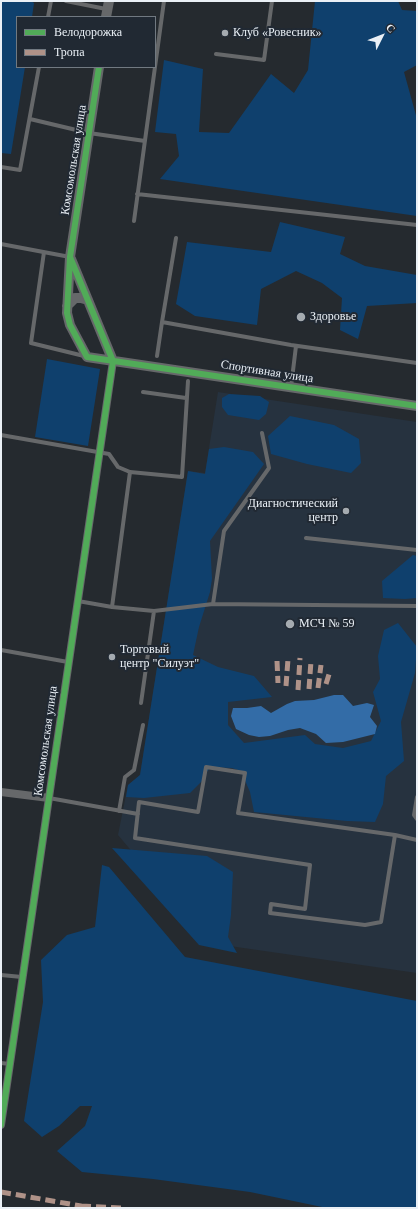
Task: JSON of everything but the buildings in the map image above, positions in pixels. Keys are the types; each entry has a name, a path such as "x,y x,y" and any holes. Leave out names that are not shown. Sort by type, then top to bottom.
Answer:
{"street":[{"name":"Комсомольская улица","path":"87,357 70,325 67,306 70,257 99,68"},
{"path":"70,257 113,360 87,357"},
{"path":"67,306 75,298 88,300"},
{"name":"Комсомольская улица","path":"1,1125 113,360"},
{"name":"Спортивная улица","path":"113,360 417,406"},
{"path":"1,792 49,798"}],"lane":[{"path":"48,16 51,1"},
{"path":"66,1 107,9"},
{"path":"156,60 164,1"},
{"path":"216,54 264,60 272,1"},
{"path":"1,167 20,170 39,68"},
{"path":"134,222 155,68"},
{"path":"30,119 89,134 145,141"},
{"path":"137,194 417,225"},
{"path":"157,356 176,238"},
{"path":"1,244 70,257"},
{"path":"44,252 31,343 87,357"},
{"path":"162,322 296,346 417,363"},
{"path":"291,387 296,346"},
{"path":"1,435 109,454 118,468 130,472 182,477 188,381"},
{"path":"144,392 186,398"},
{"path":"213,604 224,531 268,468 262,433"},
{"path":"112,607 130,472"},
{"path":"306,538 417,550"},
{"path":"78,601 112,607 154,611 213,604 417,606"},
{"path":"142,703 154,611"},
{"path":"1,650 69,662"},
{"path":"119,811 125,777 134,770 143,725"},
{"path":"395,836 381,922 365,925 270,913 270,904 304,909 310,865 135,838 139,802 198,812 206,767 245,773 238,814 395,836 417,840"},
{"path":"417,797 414,815 417,819"},
{"path":"49,798 138,814"},
{"path":"1,975 23,978"},
{"path":"1,1063 10,1064"}],"shaded area":[{"path":"1,1 31,1 34,3 32,16 16,16 16,68 25,68 11,154 1,153"},
{"path":"315,1 398,1 402,10 417,11 417,65 404,72 417,119 417,216 160,179 179,156 176,134 155,132 164,60 203,69 199,132 229,133 271,74 294,93 308,70"},
{"path":"280,222 345,237 340,254 365,266 417,275 417,303 367,306 358,339 340,330 342,298 322,283 296,271 261,289 257,325 195,316 176,304 187,242 271,252"},
{"path":"47,359 100,369 88,446 35,437"},
{"name":"МСЧ № 59","path":"218,392 417,422 417,973 209,943 118,835 128,785 140,775 188,471 205,473"},
{"path":"229,394 260,396 269,402 266,414 259,420 228,415 222,407 222,398"},
{"path":"290,416 334,425 359,439 361,463 351,473 307,464 271,454 268,436"},
{"path":"224,447 253,452 264,464 210,541 212,579 210,592 199,627 193,655 218,667 254,676 272,697 228,702 228,725 244,743 305,735 315,744 343,748 371,741 381,721 373,692 380,679 378,656 384,630 398,623 417,647 415,673 401,722 404,761 386,776 383,804 375,822 347,821 254,812 250,792 241,771 232,768 211,767 205,774 203,780 190,793 144,798 126,797 128,785 140,775 188,471 205,474 209,449"},
{"path":"413,555 417,556 417,598 383,598 382,581"},
{"path":"334,695 343,695 353,706 367,703 374,705 370,717 377,726 375,734 343,742 326,743 316,734 300,728 270,736 259,737 249,735 236,729 231,716 233,708 261,706 271,713 295,701 314,700"},
{"path":"112,848 207,856 233,872 231,915 228,937 237,953 199,945"},
{"path":"102,865 109,867 185,957 417,1001 417,1208 327,1208 250,1192 153,1179 82,1172 57,1151 85,1126 92,1106 80,1106 59,1126 42,1137 24,1121 43,1002 41,960 67,935 95,927"}],"marked path":[{"path":"298,690 300,658"},
{"path":"286,686 288,659"},
{"path":"277,661 278,683"},
{"path":"309,689 311,661"},
{"path":"318,688 321,665"},
{"path":"326,684 330,671"},
{"path":"1,1192 81,1206 83,1208"},
{"path":"81,1206 123,1208"}],"cycle path":[{"path":"99,68 70,257 67,313 70,325 87,357 417,406"},
{"path":"1,1125 113,361 70,257"}],"place":[{"name":"Клуб «Ровесник»","path":"225,33"},
{"name":"Здоровье","path":"301,317"},
{"name":"Диагностический центр","path":"346,511"},
{"name":"МСЧ № 59","path":"290,624"},
{"name":"Торговый центр \"Силуэт\"","path":"112,657"}]}
